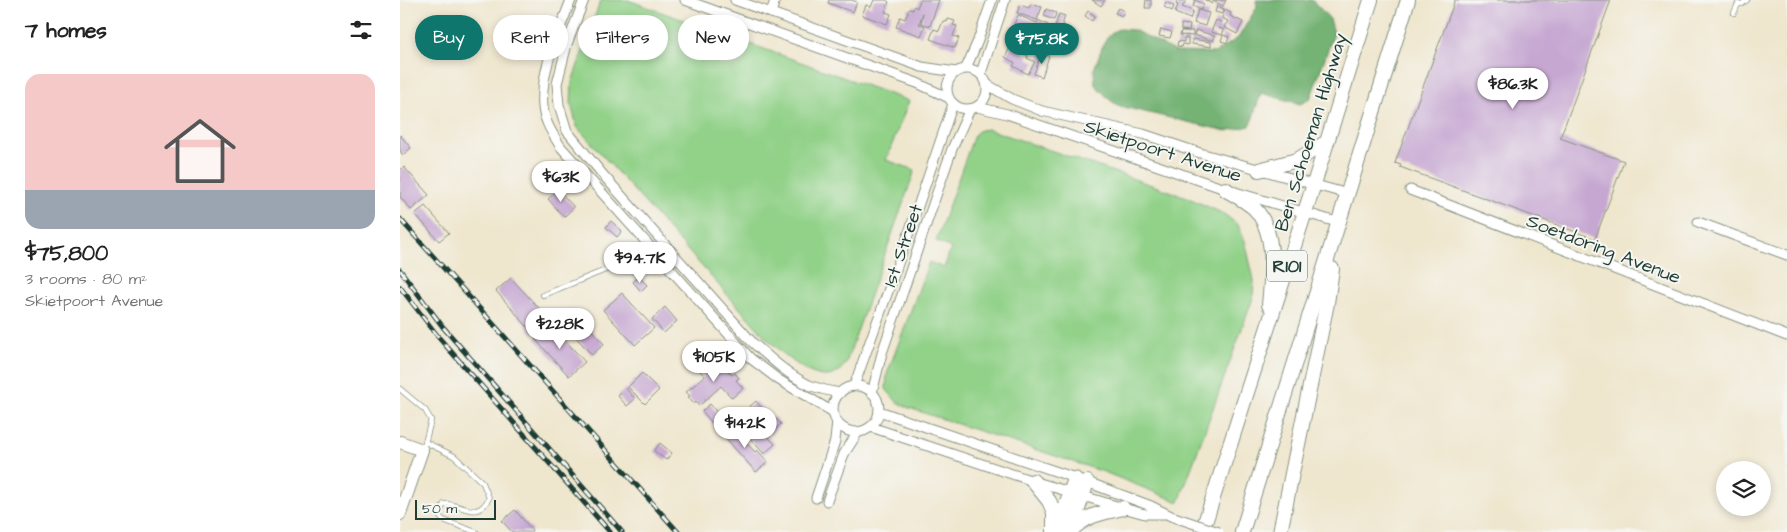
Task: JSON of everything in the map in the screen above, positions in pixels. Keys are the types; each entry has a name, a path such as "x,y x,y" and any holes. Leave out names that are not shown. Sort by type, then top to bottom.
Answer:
{"main road":[{"name":"Ben Schoeman Highway","path":"1202,532 1371,0"},
{"name":"R101","path":"1242,532 1408,0"},
{"path":"1258,170 1297,160 1327,142"},
{"path":"1224,189 1254,209 1261,217 1268,233 1271,256 1271,289 1266,333"},
{"path":"1280,532 1327,303 1338,228"},
{"path":"400,442 424,446 400,514"},
{"path":"1033,481 1049,501 1054,512 1055,532"},
{"path":"1071,531 1079,487"},
{"path":"1055,532 1079,487"},
{"path":"1071,531 1087,519 1098,514 1122,508"}],"street":[{"path":"571,0 543,83 543,109 551,131 560,146 750,358 779,380 833,412"},
{"path":"584,0 568,44 557,84 559,105 567,131 604,176 752,342 773,360 809,385 840,393"},
{"path":"684,0 917,83 951,101 958,107 973,108 986,98 988,85 981,73 966,68 956,72 948,81 947,92 951,101"},
{"path":"736,0 922,67 956,72"},
{"path":"771,13 775,0"},
{"path":"966,68 992,0"},
{"path":"981,73 1005,0"},
{"name":"Skietpoort Avenue","path":"988,85 1012,99 1042,111 1143,134 1258,170 1348,194"},
{"name":"1st Street","path":"854,386 917,212 951,101"},
{"name":"1st Street","path":"872,393 882,353 952,149 973,108"},
{"name":"Skietpoort Avenue","path":"973,108 1007,114 1224,189 1304,212 1338,228"},
{"name":"Soetdoring Avenue","path":"1410,190 1787,336"},
{"path":"1698,222 1787,256"},
{"path":"854,386 867,389 872,393 878,404 879,411 871,427 858,432 844,429 837,421 833,412 834,402 840,393 846,388 854,386"},
{"path":"879,411 1079,487 1122,508 1145,514 1169,515"},
{"path":"816,498 835,441 837,421"},
{"path":"871,427 1033,481 1079,487 1156,508 1169,515 1219,532"},
{"path":"827,501 844,454 858,432"}],"lane":[{"path":"1734,0 1738,4"},
{"path":"1738,4 1742,4 1747,0"},
{"path":"1734,13 1738,4"},
{"path":"543,295 618,265 649,247"},
{"path":"400,389 425,410 431,420 424,446 454,456 483,483 489,496 488,500 477,510 468,510 444,504 440,511 440,517 443,520 476,532"}],"green space":[{"path":"603,0 628,0 678,18 678,60 749,60 749,43 909,101 886,160 915,170 846,363 838,372 829,376 820,376 810,372 791,360 768,340 577,127 571,104 572,82 580,60 668,60 668,15 595,15 600,2"},
{"path":"1256,0 1312,0 1330,19 1334,33 1310,99 1300,104 1261,93 1250,126 1226,131 1119,106 1095,85 1094,69 1103,45 1107,37 1116,30 1134,30 1176,52 1215,53 1238,38 1257,7"},
{"path":"988,129 1184,196 1224,214 1238,225 1245,241 1254,280 1253,298 1179,502 1104,472 909,408 897,402 886,389 887,374 929,262 944,268 951,248 936,241 974,135 980,130"}],"building":[{"path":"829,0 852,0 857,2 853,12 828,3"},
{"path":"874,0 886,0 889,2 885,12 891,14 887,24 862,15 866,5 871,7"},
{"path":"920,0 939,0 930,26 921,23 923,13 919,24 925,26 921,36 896,27 900,17 905,19 909,9 913,10 914,6 917,8"},
{"path":"1092,0 1105,0 1101,6"},
{"path":"1146,0 1151,0 1151,8 1145,8"},
{"path":"1181,0 1186,1 1182,7 1193,11 1190,19 1175,13 1178,5 1176,4 1177,1 1180,2"},
{"path":"1195,0 1204,4 1201,10 1193,6"},
{"path":"1205,0 1226,0 1223,6 1214,1 1212,4"},
{"path":"1455,0 1611,0 1560,138 1624,161 1595,239 1400,167 1401,165 1395,163"},
{"path":"1166,2 1174,6 1172,11 1164,7"},
{"path":"1031,4 1042,7 1037,20 1017,13 1020,5 1029,8"},
{"path":"1217,6 1224,9 1222,14 1215,12"},
{"path":"1118,8 1124,11 1122,16 1115,13"},
{"path":"1046,9 1056,13 1054,20 1044,16"},
{"path":"1198,10 1209,13 1205,26 1194,23"},
{"path":"1225,10 1231,13 1230,16 1243,22 1237,34 1224,27 1228,21 1222,18"},
{"path":"1088,11 1095,16 1092,21 1085,16"},
{"path":"1059,14 1065,16 1055,46 1052,49 1046,47 1048,42 1050,43"},
{"path":"1018,15 1037,23 1038,20 1048,25 1044,36 1040,34 1037,41 1017,32 1020,27 1014,24"},
{"path":"948,19 955,21 953,25 957,26 953,36 959,38 955,48 930,39 934,29 939,31 943,21 947,22"},
{"path":"1216,20 1221,22 1219,28 1224,30 1222,35 1211,32"},
{"path":"1181,24 1190,25 1189,31 1181,30"},
{"path":"1161,29 1172,32 1170,38 1159,36"},
{"path":"1196,30 1215,36 1213,41 1194,35"},
{"path":"1181,31 1193,31 1193,36 1180,35"},
{"path":"1223,35 1229,37 1227,43 1221,41"},
{"path":"1041,36 1049,39 1046,44 1039,41"},
{"path":"1184,38 1188,38 1188,45 1177,46 1178,41 1184,42"},
{"path":"1192,39 1211,42 1211,47 1192,44"},
{"path":"1011,46 1035,62 1028,74 1013,66 1015,63 1005,57"},
{"path":"1041,54 1049,56 1042,77 1034,74"},
{"path":"400,135 411,148 403,155 400,151"},
{"path":"404,167 429,195 411,210 400,197 400,170"},
{"path":"558,190 574,207 564,217 548,199"},
{"path":"425,206 449,233 439,241 415,214"},
{"path":"611,221 622,231 617,237 606,227"},
{"path":"639,277 647,285 641,291 633,282"},
{"path":"511,278 549,319 533,333 496,291"},
{"path":"622,293 654,328 635,345 603,310"},
{"path":"665,307 677,321 664,333 652,319"},
{"path":"573,310 604,344 592,355 564,324 566,322 563,319"},
{"path":"550,324 585,362 569,376 535,339"},
{"path":"712,360 717,365 720,362 732,375 735,373 739,378 736,380 743,388 732,398 721,386 699,406 696,402 694,404 686,392 705,376 700,371"},
{"path":"642,373 659,390 645,404 628,387"},
{"path":"626,388 635,399 627,406 618,396"},
{"path":"756,401 771,419 774,417 781,424 770,434 747,409"},
{"path":"710,404 725,422 717,429 702,411"},
{"path":"743,414 764,437 766,435 775,444 764,454 735,421"},
{"path":"730,425 755,452 757,450 768,462 756,472 721,433"},
{"path":"660,443 672,453 666,460 654,451"},
{"path":"515,510 532,530 531,532 512,532 502,521"}],"railway":[{"path":"400,219 678,532"},
{"path":"400,270 443,327 622,532"},
{"path":"400,287 440,339 610,532"}]}
